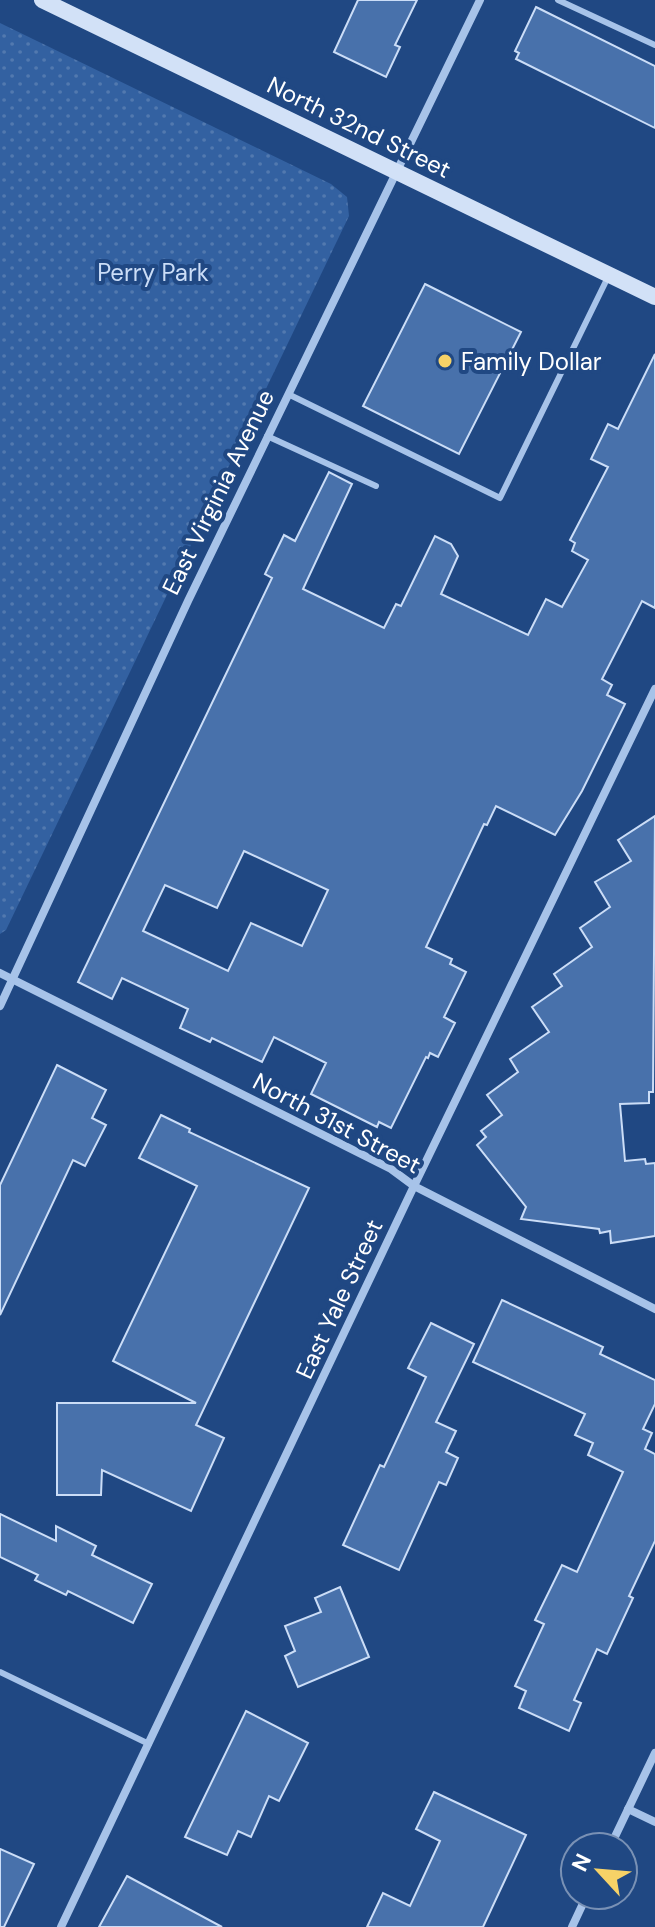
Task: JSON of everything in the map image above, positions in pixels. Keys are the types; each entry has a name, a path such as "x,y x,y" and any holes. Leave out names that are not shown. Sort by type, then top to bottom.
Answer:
{"main road":[{"name":"North 32nd Street","path":"42,0 655,297"}],"street":[{"name":"East Virginia Avenue","path":"0,1006 188,601 480,0"},
{"name":"East Yale Street","path":"61,1927 655,689"},
{"name":"North 31st Street","path":"0,973 391,1169 414,1186 655,1309"},
{"path":"618,1831 655,1753"},
{"path":"628,1809 655,1822"}],"lane":[{"path":"558,0 655,45"},
{"path":"288,394 500,498 609,275"},
{"path":"267,436 376,486"},
{"path":"0,1672 149,1744"}],"green space":[{"name":"Perry Park","path":"0,23 331,184 347,197 349,216 6,930 0,934"}],"building":[{"path":"358,0 417,0 395,45 400,47 386,77 334,52"},
{"path":"536,7 655,66 655,128 516,59 519,53 515,51"},
{"path":"425,284 521,332 459,454 363,406"},
{"path":"655,354 655,608 642,601 602,679 612,685 607,695 625,704 582,791 555,835 496,806 487,825 484,824 426,947 452,959 450,964 466,972 444,1017 455,1023 438,1057 430,1053 426,1057 391,1128 379,1122 377,1127 311,1094 326,1063 274,1037 262,1062 212,1038 210,1042 180,1028 188,1009 122,978 112,999 78,982 272,578 265,574 284,535 295,541 329,472 352,484 303,589 384,628 396,604 401,606 435,536 451,544 458,556 441,594 528,635 546,599 562,607 588,560 572,551 575,543 570,540 608,467 591,459 608,424 618,429","holes":["244,851 328,890 302,946 251,923 228,971 143,931 165,885 217,908"]},
{"path":"655,816 653,1092 649,1092 649,1103 620,1104 625,1161 645,1159 646,1164 655,1163 655,1236 611,1243 610,1231 600,1233 599,1229 521,1219 526,1207 477,1145 486,1137 481,1131 502,1115 487,1095 518,1072 510,1059 549,1032 532,1007 562,986 554,974 592,947 580,928 610,907 595,882 631,861 618,840"},
{"path":"57,1065 106,1090 92,1118 106,1125 85,1166 73,1160 0,1315 0,1185"},
{"path":"161,1115 190,1129 189,1132 309,1188 196,1425 224,1438 191,1511 102,1470 101,1495 57,1495 57,1403 196,1403 113,1361 197,1186 139,1158"},
{"path":"502,1300 603,1347 600,1354 655,1380 655,1404 643,1429 652,1433 645,1449 655,1454 655,1541 629,1596 633,1598 607,1654 597,1649 574,1700 581,1703 569,1731 519,1708 526,1691 515,1686 544,1624 535,1620 562,1565 577,1572 623,1472 588,1455 593,1443 575,1435 585,1414 473,1362"},
{"path":"431,1323 474,1344 436,1422 456,1431 446,1452 458,1458 446,1485 439,1482 399,1570 343,1545 426,1377 408,1368"},
{"path":"0,1514 56,1541 56,1526 96,1546 92,1555 152,1584 133,1623 68,1591 66,1595 35,1580 38,1575 0,1557"},
{"path":"340,1587 369,1657 298,1687 285,1656 295,1651 285,1626 321,1612 315,1598"},
{"path":"246,1711 308,1743 279,1801 269,1796 251,1837 238,1831 227,1855 185,1837"},
{"path":"434,1792 526,1835 483,1927 367,1927 383,1893 410,1906 440,1841 416,1829"},
{"path":"0,1849 34,1864 4,1927 0,1927"},
{"path":"127,1876 222,1927 99,1927"}],"place":[{"name":"Family Dollar","path":"445,361"}]}
